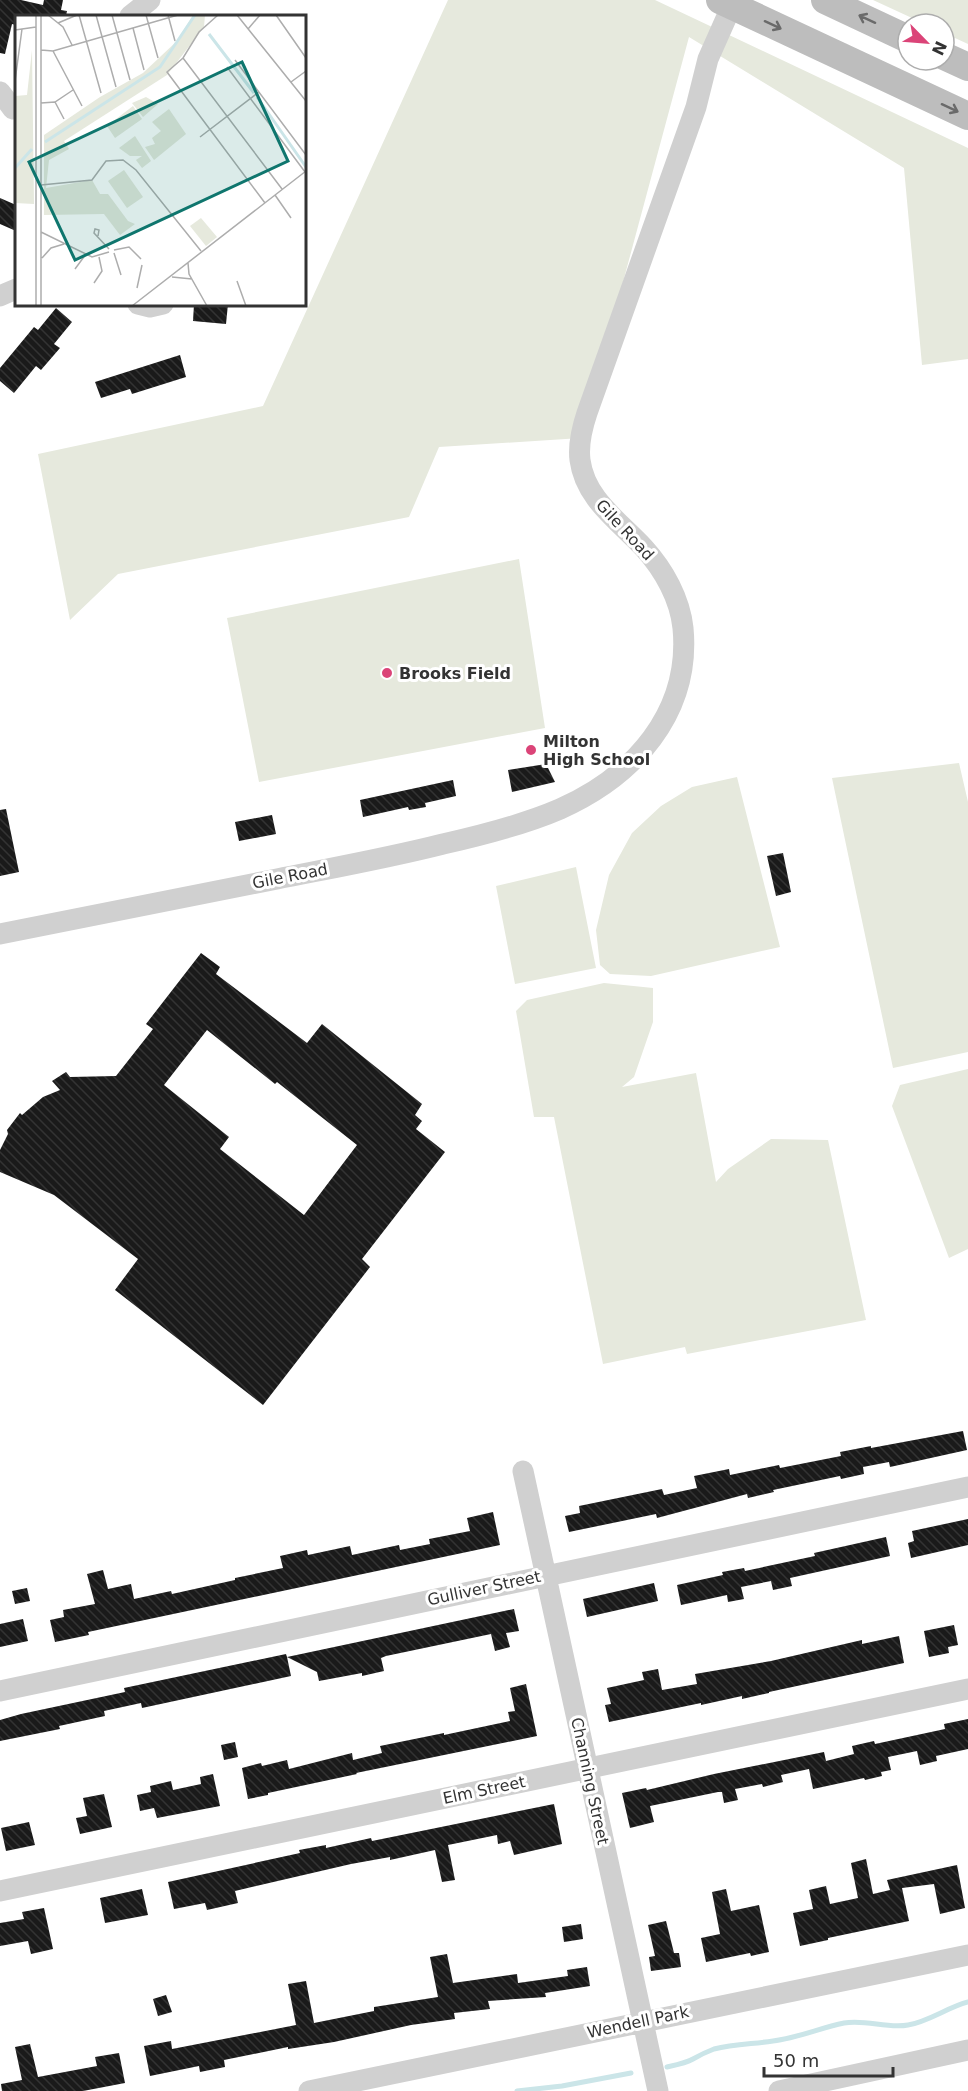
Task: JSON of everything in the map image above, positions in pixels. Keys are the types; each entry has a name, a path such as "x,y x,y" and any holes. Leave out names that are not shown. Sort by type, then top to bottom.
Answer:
{"main road":[{"path":"825,0 896,33"},
{"path":"726,3 968,116"}],"street":[{"path":"131,15 150,0"},
{"name":"Gile Road","path":"0,934 404,854 520,824 561,808 599,787 630,762 655,735 671,708 680,680 684,649 679,609 669,583 650,555 595,497 582,470 579,448 587,413 696,107 726,3"},
{"path":"0,92 10,112"},
{"path":"0,296 15,289"},
{"name":"Channing Street","path":"523,1471 658,2091"},
{"name":"Gulliver Street","path":"0,1691 968,1487"},
{"name":"Elm Street","path":"0,1891 968,1689"},
{"name":"Wendell Park","path":"309,2091 968,1954"},
{"path":"779,2091 968,2050"}],"shaded area":[{"path":"448,0 655,0 968,148 968,359 922,365 904,168 689,37 581,438 439,447 409,517 118,574 70,620 38,454 263,406"},
{"path":"873,0 968,0 968,44 956,38 956,12 899,12"},
{"name":"Brooks Field","path":"519,559 545,728 259,782 227,618"},
{"path":"959,763 968,802 968,1052 893,1068 832,778"},
{"path":"737,777 780,947 651,976 610,974 600,965 596,930 609,875 632,833 661,806 692,787"},
{"path":"576,867 596,968 515,984 496,886"},
{"path":"604,983 653,988 653,1022 634,1077 622,1087 696,1073 716,1182 728,1169 771,1139 828,1140 866,1320 687,1354 685,1347 603,1364 554,1117 534,1117 516,1011 527,1000"},
{"path":"968,1069 968,1249 949,1258 892,1106 900,1085"}],"building":[{"path":"0,0 21,0 43,5 44,0 63,0 61,10 67,11 66,15 15,15 15,25 12,24 5,54 0,53"},
{"path":"0,198 15,205 15,231 0,224"},
{"path":"194,306 228,306 226,324 193,321"},
{"path":"56,308 72,322 54,344 60,348 41,370 36,366 14,393 0,381 0,368 34,327 38,330"},
{"path":"180,355 186,377 132,394 130,389 101,398 95,382"},
{"path":"546,764 555,782 512,792 508,770"},
{"path":"453,780 456,796 425,803 426,807 409,810 408,807 363,817 360,800"},
{"path":"6,809 19,872 0,876 0,810"},
{"path":"272,815 276,834 239,841 235,822"},
{"path":"783,853 791,892 776,896 767,856"},
{"path":"201,953 220,967 216,974 307,1043 322,1024 422,1104 415,1115 422,1121 416,1129 445,1152 362,1259 370,1267 263,1405 115,1290 138,1259 54,1195 0,1172 0,1150 8,1134 7,1130 20,1113 22,1115 43,1097 60,1090 52,1081 66,1072 70,1077 116,1076 153,1029 146,1024","holes":["207,1030 275,1084 277,1082 357,1145 304,1215 220,1149 229,1137 164,1085"]},
{"path":"963,1431 967,1450 890,1467 889,1462 863,1467 864,1474 841,1479 840,1476 773,1490 774,1492 748,1498 747,1494 657,1518 656,1514 569,1532 565,1516 580,1513 579,1506 662,1489 664,1495 697,1488 694,1476 729,1469 730,1475 779,1465 780,1468 841,1456 840,1452"},
{"path":"493,1512 500,1545 88,1632 89,1635 55,1642 50,1620 64,1617 63,1610 95,1604 87,1574 103,1570 108,1589 131,1584 134,1599 171,1591 172,1594 283,1568 280,1556 307,1550 308,1555 350,1546 352,1555 399,1545 400,1550 430,1544 429,1539 470,1531 467,1518"},
{"path":"968,1519 968,1545 911,1558 908,1543 914,1541 912,1531"},
{"path":"886,1537 890,1556 790,1578 792,1586 773,1590 771,1581 741,1587 744,1599 728,1602 727,1595 681,1605 677,1585 723,1575 722,1572 744,1568 745,1571 815,1556 814,1553"},
{"path":"654,1583 658,1601 587,1617 583,1599"},
{"path":"27,1588 30,1601 15,1604 12,1591"},
{"path":"514,1609 519,1631 506,1633 510,1647 495,1651 491,1634 386,1656 381,1658 384,1671 319,1681 317,1672 287,1657"},
{"path":"23,1619 28,1641 0,1647 0,1624"},
{"path":"954,1625 958,1645 948,1647 949,1653 929,1657 924,1631"},
{"path":"899,1636 904,1663 742,1699 742,1696 701,1705 701,1703 609,1722 605,1705 611,1704 607,1688 644,1680 642,1672 658,1669 662,1690 697,1684 695,1674 771,1661 862,1640 862,1644"},
{"path":"286,1654 291,1676 142,1708 141,1703 104,1711 105,1716 59,1726 60,1729 0,1741 0,1720 125,1692 124,1688"},
{"path":"526,1684 537,1736 356,1773 248,1799 242,1768 287,1760 289,1769 352,1753 353,1760 382,1753 380,1746 510,1721 508,1712 515,1711 510,1688"},
{"path":"968,1719 968,1749 936,1756 937,1761 920,1765 917,1751 888,1757 891,1770 881,1772 882,1776 813,1789 809,1769 781,1775 783,1782 763,1787 762,1784 735,1789 738,1800 724,1803 722,1792 718,1792 650,1806 654,1822 630,1828 622,1793 646,1788 647,1790 824,1752 826,1761 854,1754 852,1746 874,1741 875,1744 945,1729 944,1724"},
{"path":"235,1742 238,1757 224,1760 221,1745"},
{"path":"213,1774 220,1806 157,1818 154,1808 140,1811 137,1795 151,1792 150,1786 171,1781 173,1790 201,1784 200,1777"},
{"path":"104,1794 112,1827 80,1834 76,1818 87,1816 83,1798"},
{"path":"554,1804 562,1844 514,1855 510,1841 498,1844 497,1835 448,1845 455,1880 442,1882 435,1850 390,1860 390,1857 351,1864 235,1891 238,1903 207,1910 205,1903 174,1909 168,1882 300,1853 299,1850 326,1845 326,1848 371,1838 372,1841"},
{"path":"29,1822 35,1845 6,1851 1,1828"},
{"path":"866,1859 873,1894 890,1890 887,1880 957,1865 965,1908 940,1914 934,1884 902,1888 909,1921 800,1946 793,1913 813,1909 809,1890 826,1886 830,1904 858,1898 851,1863"},
{"path":"142,1889 148,1915 105,1923 100,1898"},
{"path":"726,1889 731,1911 759,1905 769,1952 751,1956 750,1953 706,1962 701,1938 720,1934 712,1892"},
{"path":"44,1908 53,1949 31,1954 28,1941 0,1946 0,1923 24,1919 22,1912"},
{"path":"666,1921 674,1953 679,1953 681,1967 651,1971 649,1957 655,1956 648,1925"},
{"path":"581,1924 583,1939 564,1942 562,1927"},
{"path":"447,1954 453,1983 517,1974 518,1983 568,1976 567,1970 587,1967 590,1986 545,1993 546,1997 488,2001 490,2009 454,2013 455,2019 224,2060 225,2067 200,2072 199,2066 150,2076 144,2046 171,2041 172,2049 296,2025 288,1984 306,1981 314,2023 374,2011 374,2007 438,1997 430,1957"},
{"path":"166,1995 172,2012 158,2016 153,1999"},
{"path":"30,2044 38,2077 97,2066 95,2057 119,2053 125,2083 83,2091 2,2091 1,2084 22,2080 15,2047"}],"waterway":[{"path":"667,2067 687,2062 714,2049 782,2040 844,2023 908,2025 968,2002"},
{"path":"517,2091 562,2086 631,2073"}],"place":[{"name":"Brooks Field","path":"387,673"},
{"name":"Milton High School","path":"531,750"}]}
